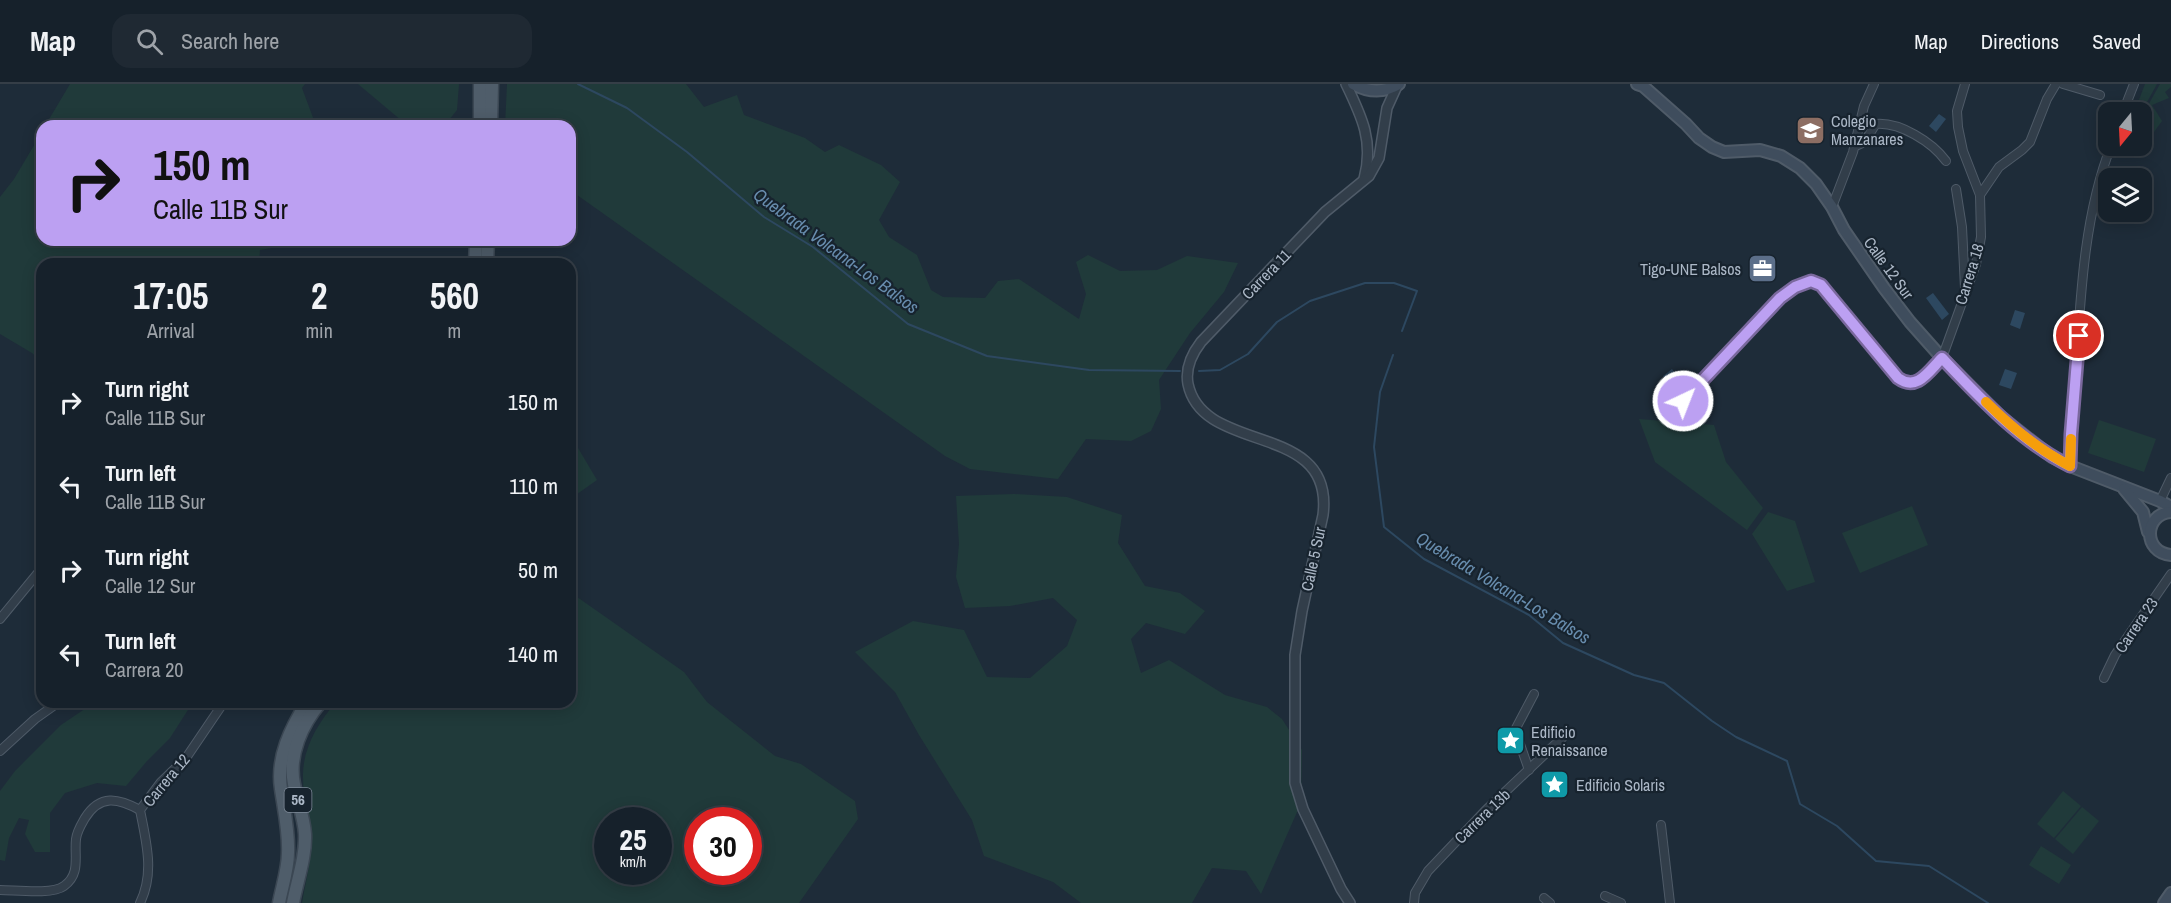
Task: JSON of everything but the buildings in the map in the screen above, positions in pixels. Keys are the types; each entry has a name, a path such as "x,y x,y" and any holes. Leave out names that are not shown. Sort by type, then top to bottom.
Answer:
{"main road":[{"path":"480,84 480,120"},
{"path":"491,120 492,84"},
{"path":"1353,84 1363,89 1376,91 1398,85"},
{"name":"Calle 12 Sur","path":"1637,84 1643,86 1699,138 1712,147 1724,152 1760,150 1791,161 1816,184 1884,288 1942,358 2000,416 2052,457 2171,507"},
{"path":"2120,484 2143,512 2149,536 2155,548 2160,553 2171,555"},
{"path":"2149,536 2152,523 2156,518 2161,514 2171,512"},
{"name":"56","path":"279,903 288,855 280,786 283,752 291,728 303,708"},
{"name":"56","path":"293,903 305,836 292,767 294,752 316,708"},
{"path":"2164,903 2171,893"}],"street":[{"path":"1346,84 1367,132 1367,165 1364,179"},
{"path":"1832,207 1855,146 1864,106 1874,84"},
{"name":"Carrera 18","path":"1942,358 1976,264 1981,237 1980,195 1963,151 1958,127 1957,111 1965,84"},
{"path":"1980,195 1999,167 2030,142 2047,99 2056,84"},
{"path":"2063,84 2100,95"},
{"path":"2127,102 2134,84"},
{"name":"Carrera 11","path":"1188,381 1190,360 1201,342 1325,212 1369,176 1379,158 1387,108 1398,85"},
{"path":"1855,146 1861,145 1876,124 1882,123 1921,139 1938,151 1946,161"},
{"path":"2070,466 2088,230 2100,174 2107,156"},
{"path":"1956,189 1962,227 1965,290"},
{"path":"1683,401 1780,298 1795,287 1811,281 1821,285 1904,383 1911,384 1920,380 1942,358"},
{"name":"Calle 5 Sur","path":"1188,381 1189,389 1198,405 1212,418 1238,431 1284,447 1306,461 1317,477 1323,494 1323,515 1295,655 1294,768 1297,793 1303,809 1350,903"},
{"path":"2160,501 2171,478"},
{"name":"Carrera 23","path":"2104,678 2115,655 2171,574"},
{"path":"0,618 36,575"},
{"path":"1529,770 1515,730 1534,694"},
{"path":"0,751 35,718 50,708"},
{"name":"Carrera 12","path":"140,903 149,874 148,853 140,810 161,782 186,758 220,708"},
{"name":"Carrera 13b","path":"1414,903 1415,893 1428,871 1563,737"},
{"path":"0,890 63,888 71,880 77,867 76,839 80,826 92,807 104,801 125,802 140,810"},
{"path":"1661,825 1670,903"},
{"path":"1605,896 1621,903"}],"green space":[{"path":"70,84 305,84 302,88 314,120 49,120"},
{"path":"358,84 459,84 457,110 449,120 401,120"},
{"path":"507,84 686,84 704,107 737,95 744,115 805,138 825,152 839,145 881,165 900,182 879,220 889,237 917,255 931,290 943,297 985,298 998,281 1019,279 1079,319 1086,294 1076,262 1088,255 1120,271 1157,270 1187,256 1238,263 1224,292 1190,333 1159,380 1161,409 1151,431 1131,441 1086,439 1058,479 970,469 945,456 576,194 576,120 505,120"},
{"path":"2145,84 2157,84 2147,102 2138,102"},
{"path":"2160,84 2171,84 2165,92 2169,98 2152,105 2150,102"},
{"path":"2152,105 2162,121 2154,132 2152,131"},
{"path":"36,142 36,246 280,246 260,250 259,258 36,258 36,357 0,334 0,197 14,179"},
{"path":"1639,419 1714,425 1726,462 1763,508 1747,530 1655,462"},
{"path":"2099,420 2156,439 2144,472 2088,453"},
{"path":"576,447 578,448 597,480 576,495"},
{"path":"1014,494 1067,497 1122,515 1118,543 1145,586 1180,593 1205,611 1185,634 1146,623 1131,639 1141,673 1169,660 1225,695 1267,707 1282,719 1302,750 1301,803 1261,894 1246,871 1212,868 1192,903 1081,903 1053,882 984,856 972,820 895,692 855,652 913,621 964,630 987,677 1030,678 1067,646 1077,620 1053,598 1010,606 965,608 956,577 959,544 956,496"},
{"path":"1912,506 1928,545 1860,573 1842,533"},
{"path":"1768,512 1795,521 1815,582 1787,591 1752,534"},
{"path":"576,596 684,672 707,702 775,756 801,764 855,801 858,819 799,903 302,903 311,848 303,787 303,767 312,737 331,708 576,708"},
{"path":"86,708 189,708 170,738 126,786 97,783 65,793 50,813 50,852 35,852 25,834 29,820 19,818 9,838 5,861 0,860 0,791 15,771 61,725"},
{"path":"2063,791 2081,806 2054,838 2037,824"},
{"path":"2082,807 2099,821 2073,854 2055,839"},
{"path":"2041,846 2071,865 2059,884 2029,865"}],"water":[{"path":"1939,114 1946,119 1936,132 1929,126"},
{"path":"1933,293 1949,314 1942,320 1926,298"},
{"path":"2015,310 2025,313 2020,329 2010,325"},
{"path":"1672,369 1683,385 1673,391 1663,376"},
{"path":"2005,369 2017,373 2011,389 1999,385"}],"waterway":[{"name":"Quebrada Volcana-Los Balsos","path":"578,84 627,108 687,152 764,217 813,247 908,324 987,356 1089,370 1180,371"},
{"name":"Quebrada Volcana-Los Balsos","path":"1199,371 1220,370 1248,354 1277,322 1310,301 1365,283 1394,283 1417,291 1402,331"},
{"name":"Quebrada Volcana-Los Balsos","path":"1393,355 1380,392 1374,447 1384,527 1424,559 1529,615 1563,643 1634,675 1664,683 1736,737 1787,761 1800,804 1837,826 1876,861 1929,866 1988,903"}],"slow traffic":[{"path":"1986,402 2052,457 2070,466 2071,439"}],"place":[{"name":"Colegio Manzanares","path":"1810,130"},
{"name":"Tigo-UNE Balsos","path":"1762,269"},
{"name":"Edificio Renaissance","path":"1510,741"},
{"name":"Edificio Solaris","path":"1555,785"}],"route":[{"path":"1683,401 1780,298 1795,287 1811,281 1821,285 1904,383 1911,384 1920,380 1942,358 2000,416 2052,457 2070,466 2079,336"}]}
